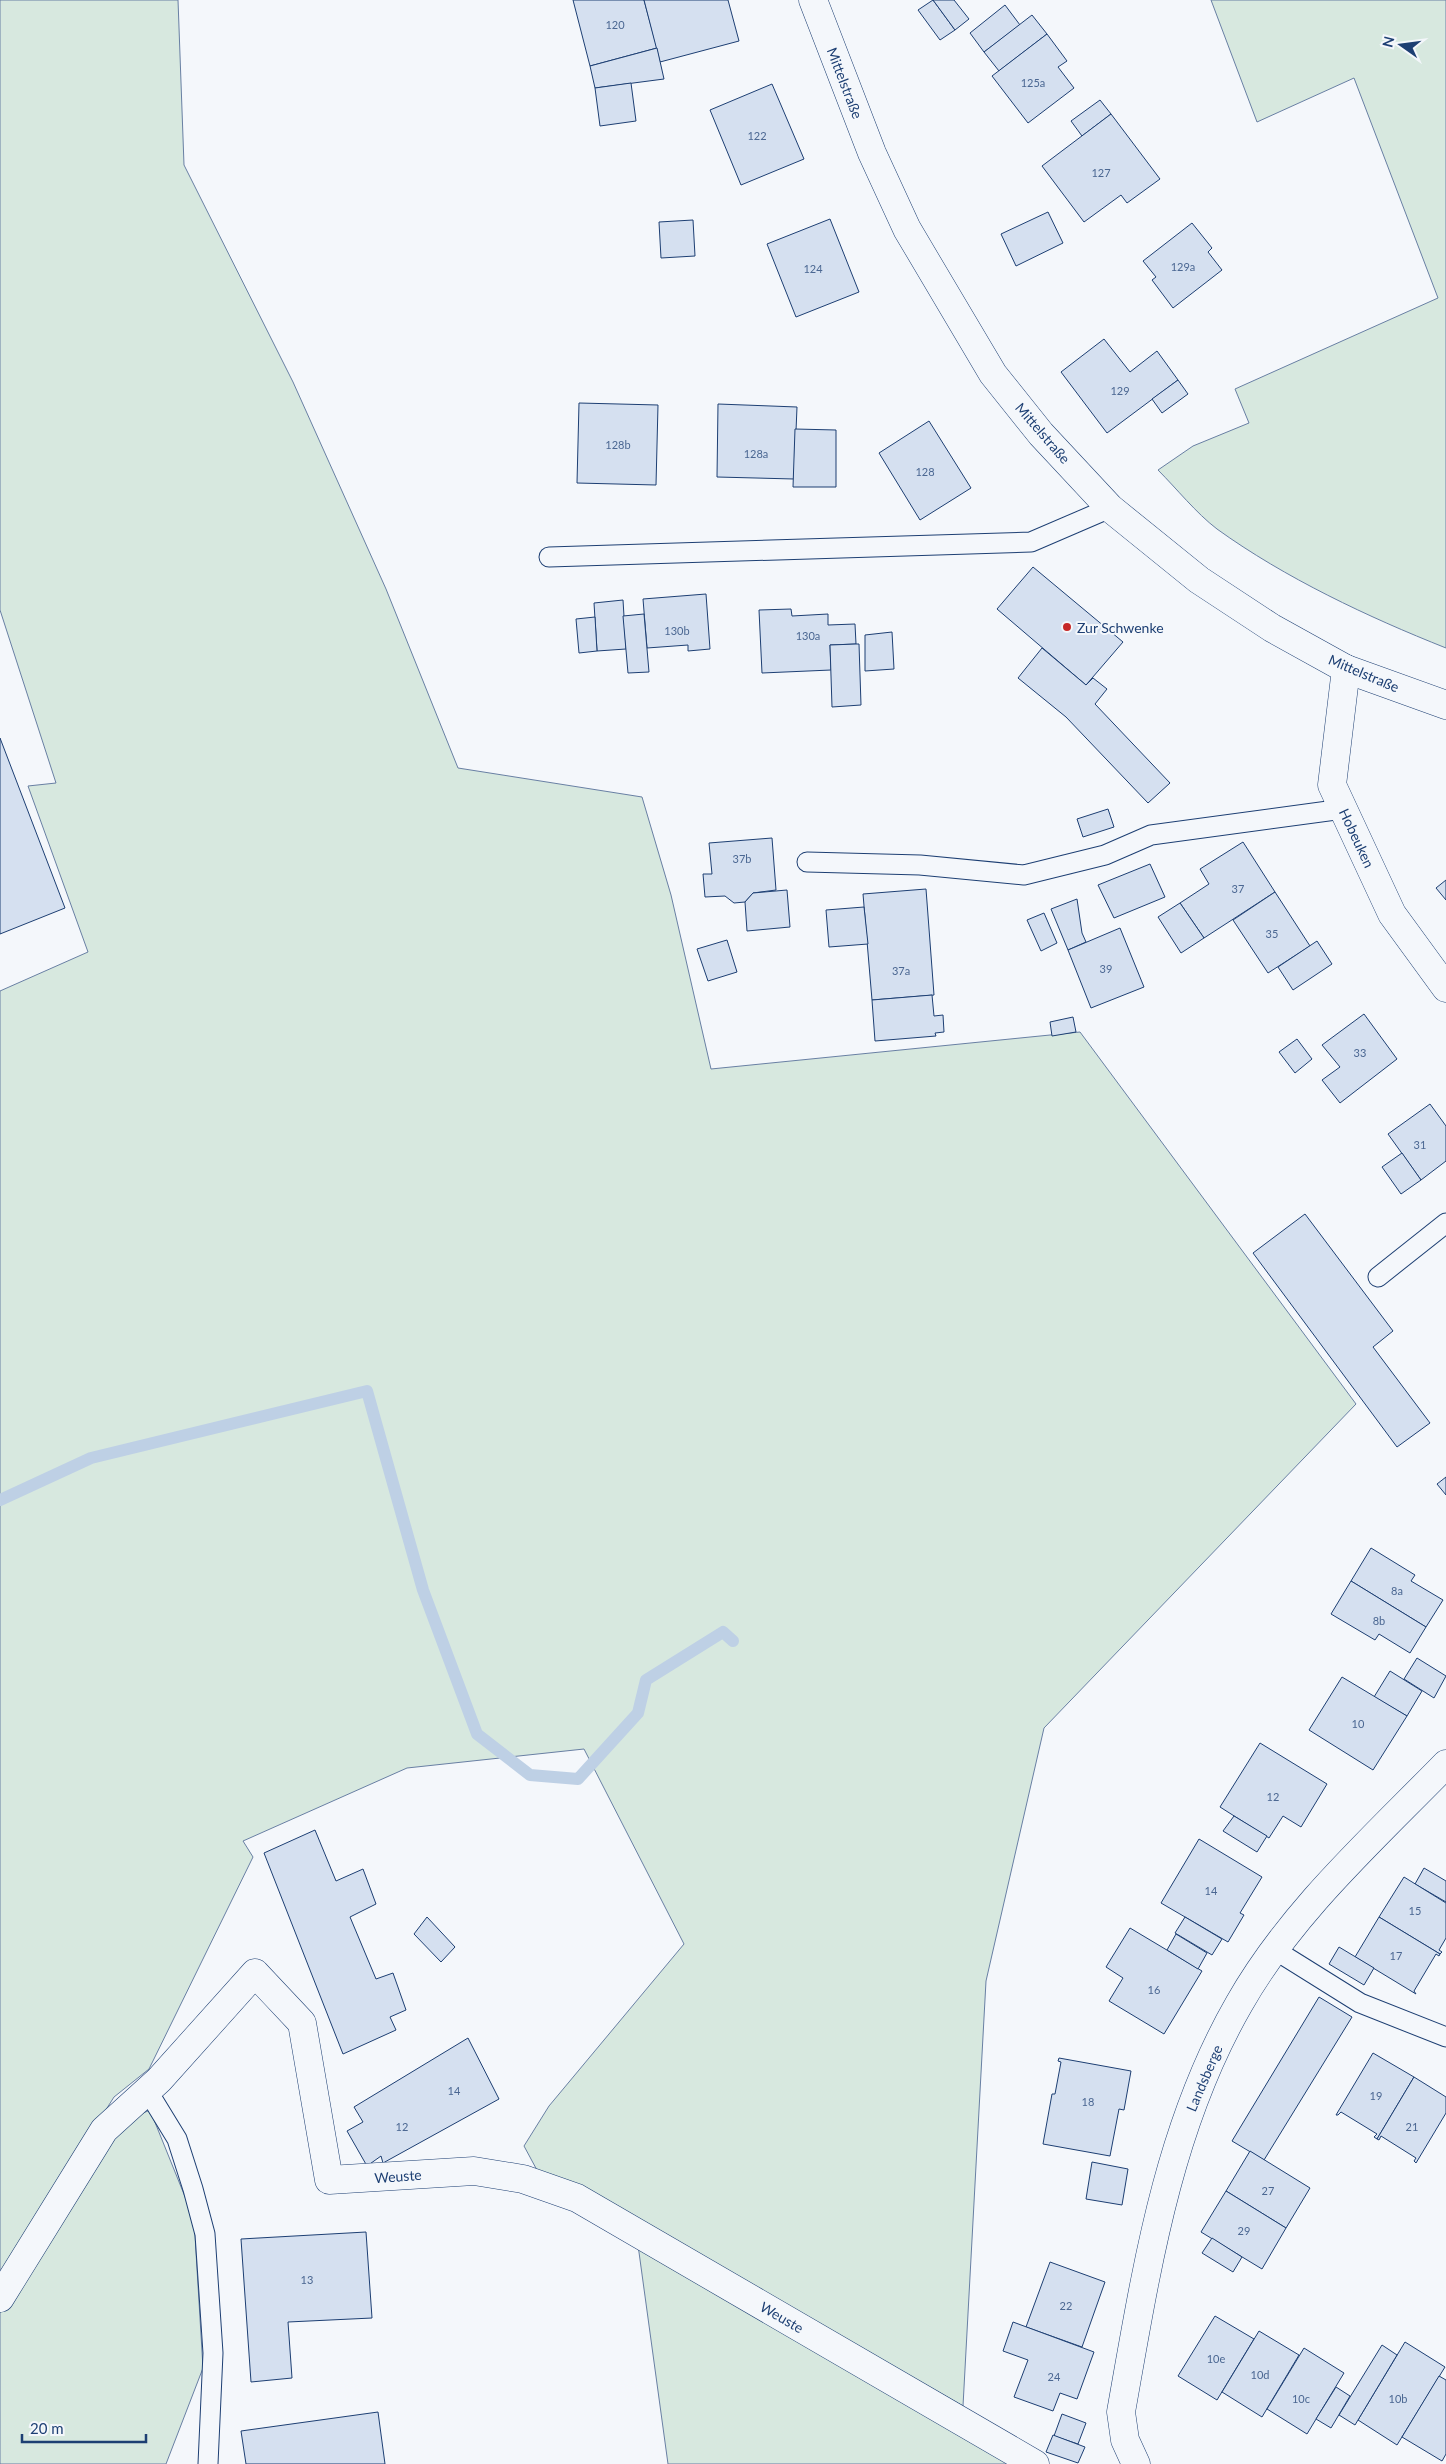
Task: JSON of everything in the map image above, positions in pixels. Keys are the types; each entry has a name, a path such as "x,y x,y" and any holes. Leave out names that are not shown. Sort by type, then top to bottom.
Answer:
{"street":[{"name":"Mittelstraße","path":"814,0 872,153 906,229 993,374 1041,434 1110,508 1199,580 1272,628 1346,669 1446,705"},
{"name":"Hobeuken","path":"1346,669 1332,785 1392,914 1446,988"},
{"name":"Landsberge","path":"1136,2464 1125,2440 1121,2412 1160,2209 1180,2134 1204,2072 1239,2003 1275,1950 1320,1892 1446,1764"},
{"name":"Weuste","path":"0,2298 104,2130 147,2090 255,1973 302,2023 329,2180 474,2171 523,2179 577,2198 1035,2464"}],"lane":[{"path":"549,556 1031,542 1110,508"},
{"path":"807,862 920,865 1024,875 1106,855 1151,835 1343,809"},
{"path":"1378,1277 1446,1223"},
{"path":"1275,1950 1360,2003 1446,2037"},
{"path":"147,2090 177,2139 194,2188 205,2234 213,2353 208,2464"}],"shaded area":[{"path":"0,0 178,0 184,165 293,382 386,589 458,768 642,797 671,895 711,1069 1080,1032 1356,1404 1044,1728 986,1981 963,2406 569,2184 538,2172 524,2146 549,2106 684,1944 584,1749 407,1768 243,1841 253,1857 149,2069 114,2097 0,2277 0,991 88,952 28,786 56,783 0,610"},
{"path":"1211,0 1446,0 1446,648 1357,610 1270,564 1209,523 1158,470 1193,446 1249,423 1235,389 1438,298 1354,78 1257,122"},
{"path":"150,2110 194,2219 203,2368 166,2464 0,2464 0,2312 94,2160 123,2122"},
{"path":"638,2245 1014,2464 668,2464"}],"building":[{"path":"573,0 644,0 657,48 590,66"},
{"path":"644,0 728,0 739,41 660,62"},
{"path":"933,0 955,30 940,40 918,10"},
{"path":"933,0 954,0 969,19 955,30"},
{"path":"1005,5 1020,25 984,52 970,33"},
{"path":"1032,15 1047,34 999,71 984,52"},
{"path":"1047,34 1067,61 1058,67 1074,88 1028,123 992,76"},
{"path":"657,48 664,79 595,88 590,66"},
{"path":"631,83 636,121 600,126 595,88"},
{"path":"772,84 804,159 741,185 710,110"},
{"path":"1100,100 1111,114 1082,136 1071,121"},
{"path":"1111,114 1160,179 1127,203 1121,195 1084,222 1042,166"},
{"path":"1048,212 1063,243 1016,266 1001,234"},
{"path":"830,219 859,292 796,317 767,244"},
{"path":"693,220 695,256 661,258 659,222"},
{"path":"1192,223 1212,248 1208,252 1222,270 1173,308 1152,280 1156,277 1143,261"},
{"path":"1104,339 1130,372 1157,351 1178,380 1107,433 1061,372"},
{"path":"1178,380 1188,394 1162,413 1152,399"},
{"path":"579,403 658,405 656,485 577,483"},
{"path":"718,404 797,407 794,479 717,477"},
{"path":"929,421 971,488 920,520 879,453"},
{"path":"795,429 836,430 836,487 793,487"},
{"path":"1033,567 1123,642 1086,685 997,609"},
{"path":"706,594 710,649 688,651 688,645 647,648 643,599"},
{"path":"623,600 626,649 597,651 594,603"},
{"path":"791,609 792,616 828,614 828,625 855,624 856,644 830,645 831,670 762,673 759,610"},
{"path":"644,614 649,672 628,673 623,616"},
{"path":"595,617 597,651 579,653 576,619"},
{"path":"892,632 894,669 865,671 865,635"},
{"path":"859,644 861,705 832,707 830,645"},
{"path":"1042,648 1086,685 1093,678 1107,689 1095,704 1170,783 1148,803 1066,717 1018,678"},
{"path":"0,738 65,908 0,934"},
{"path":"1108,809 1114,827 1083,837 1077,819"},
{"path":"772,838 776,890 753,893 745,902 734,903 725,896 705,897 703,874 712,874 709,843"},
{"path":"1243,842 1275,892 1204,938 1180,903 1209,884 1200,869"},
{"path":"1150,864 1165,897 1114,918 1098,885"},
{"path":"1446,880 1446,900 1436,888"},
{"path":"926,889 934,995 872,1000 863,894"},
{"path":"787,890 790,927 747,931 745,902 753,893"},
{"path":"1275,892 1310,946 1268,973 1233,920"},
{"path":"1077,899 1082,933 1086,942 1068,950 1051,909"},
{"path":"1180,903 1204,938 1181,953 1158,917"},
{"path":"864,907 868,944 829,947 826,910"},
{"path":"1044,913 1057,943 1041,951 1027,920"},
{"path":"1120,928 1144,987 1091,1008 1068,950"},
{"path":"727,940 737,972 708,981 697,949"},
{"path":"1317,941 1332,964 1293,990 1278,967"},
{"path":"932,995 934,1016 943,1015 944,1032 935,1033 936,1036 875,1041 872,1000"},
{"path":"1364,1014 1397,1059 1340,1103 1322,1080 1340,1067 1322,1045"},
{"path":"1073,1017 1076,1032 1052,1036 1050,1022"},
{"path":"1297,1039 1312,1059 1295,1073 1279,1052"},
{"path":"1430,1104 1446,1126 1446,1161 1421,1180 1388,1134"},
{"path":"1402,1153 1421,1180 1401,1194 1382,1167"},
{"path":"1305,1214 1393,1331 1373,1347 1430,1423 1397,1447 1253,1253"},
{"path":"1446,1477 1446,1495 1437,1484"},
{"path":"1371,1548 1415,1575 1411,1581 1443,1600 1426,1627 1351,1581"},
{"path":"1351,1581 1426,1627 1410,1653 1379,1634 1375,1640 1331,1614"},
{"path":"1417,1658 1446,1676 1434,1698 1404,1679"},
{"path":"1390,1671 1422,1691 1407,1716 1374,1697"},
{"path":"1342,1677 1407,1716 1373,1770 1309,1730"},
{"path":"1260,1743 1327,1784 1301,1827 1283,1816 1269,1838 1220,1807"},
{"path":"1234,1816 1267,1836 1257,1852 1223,1831"},
{"path":"315,1830 336,1881 363,1869 376,1904 350,1917 376,1979 393,1973 406,2010 390,2017 396,2030 343,2054 264,1853"},
{"path":"1199,1839 1262,1877 1240,1913 1244,1915 1228,1942 1161,1903"},
{"path":"1424,1868 1446,1881 1446,1902 1415,1884"},
{"path":"1404,1877 1446,1903 1446,1938 1439,1950 1442,1952 1440,1954 1379,1917"},
{"path":"427,1917 455,1947 441,1962 414,1934"},
{"path":"1185,1917 1222,1939 1212,1955 1175,1933"},
{"path":"1379,1917 1440,1954 1439,1956 1436,1954 1414,1991 1416,1994 1355,1957"},
{"path":"1130,1928 1202,1971 1164,2034 1109,2001 1123,1978 1106,1967"},
{"path":"1176,1934 1207,1953 1198,1969 1167,1950"},
{"path":"1339,1947 1374,1968 1364,1985 1329,1964"},
{"path":"1319,1997 1352,2017 1264,2160 1232,2141"},
{"path":"468,2038 499,2099 383,2163 381,2156 367,2166 347,2131 363,2122 354,2107"},
{"path":"1373,2053 1414,2077 1377,2139 1374,2137 1377,2134 1341,2112 1336,2115"},
{"path":"1059,2058 1131,2071 1124,2110 1119,2109 1110,2156 1043,2144 1052,2094 1055,2094 1061,2062 1058,2061"},
{"path":"1414,2077 1446,2097 1446,2113 1416,2163 1414,2161 1416,2158 1381,2136 1379,2140 1377,2139"},
{"path":"1250,2151 1310,2188 1286,2228 1226,2191"},
{"path":"1092,2162 1128,2169 1122,2205 1086,2199"},
{"path":"1226,2191 1286,2228 1262,2269 1201,2232"},
{"path":"366,2232 372,2318 288,2322 292,2378 251,2382 241,2239"},
{"path":"1212,2238 1242,2257 1233,2272 1202,2253"},
{"path":"1050,2262 1105,2282 1082,2347 1026,2327"},
{"path":"1215,2316 1254,2339 1217,2400 1178,2376"},
{"path":"1013,2322 1094,2352 1077,2399 1060,2393 1053,2411 1014,2397 1028,2360 1003,2351"},
{"path":"1259,2331 1299,2355 1262,2417 1222,2392"},
{"path":"1405,2342 1445,2367 1397,2445 1358,2420"},
{"path":"1382,2345 1397,2355 1355,2425 1339,2415"},
{"path":"1304,2348 1344,2373 1307,2434 1267,2409"},
{"path":"1439,2376 1446,2380 1446,2454 1442,2461 1402,2437"},
{"path":"1336,2387 1350,2396 1331,2428 1316,2419"},
{"path":"378,2412 385,2464 246,2464 241,2431"},
{"path":"1062,2414 1086,2423 1078,2444 1054,2436"},
{"path":"1053,2435 1085,2447 1078,2463 1046,2452"}],"waterway":[{"path":"0,1500 91,1458 367,1391 423,1590 477,1734 530,1775 578,1779 638,1713 646,1680 723,1632 733,1641"}],"place":[{"name":"Zur Schwenke","path":"1067,627"}]}
